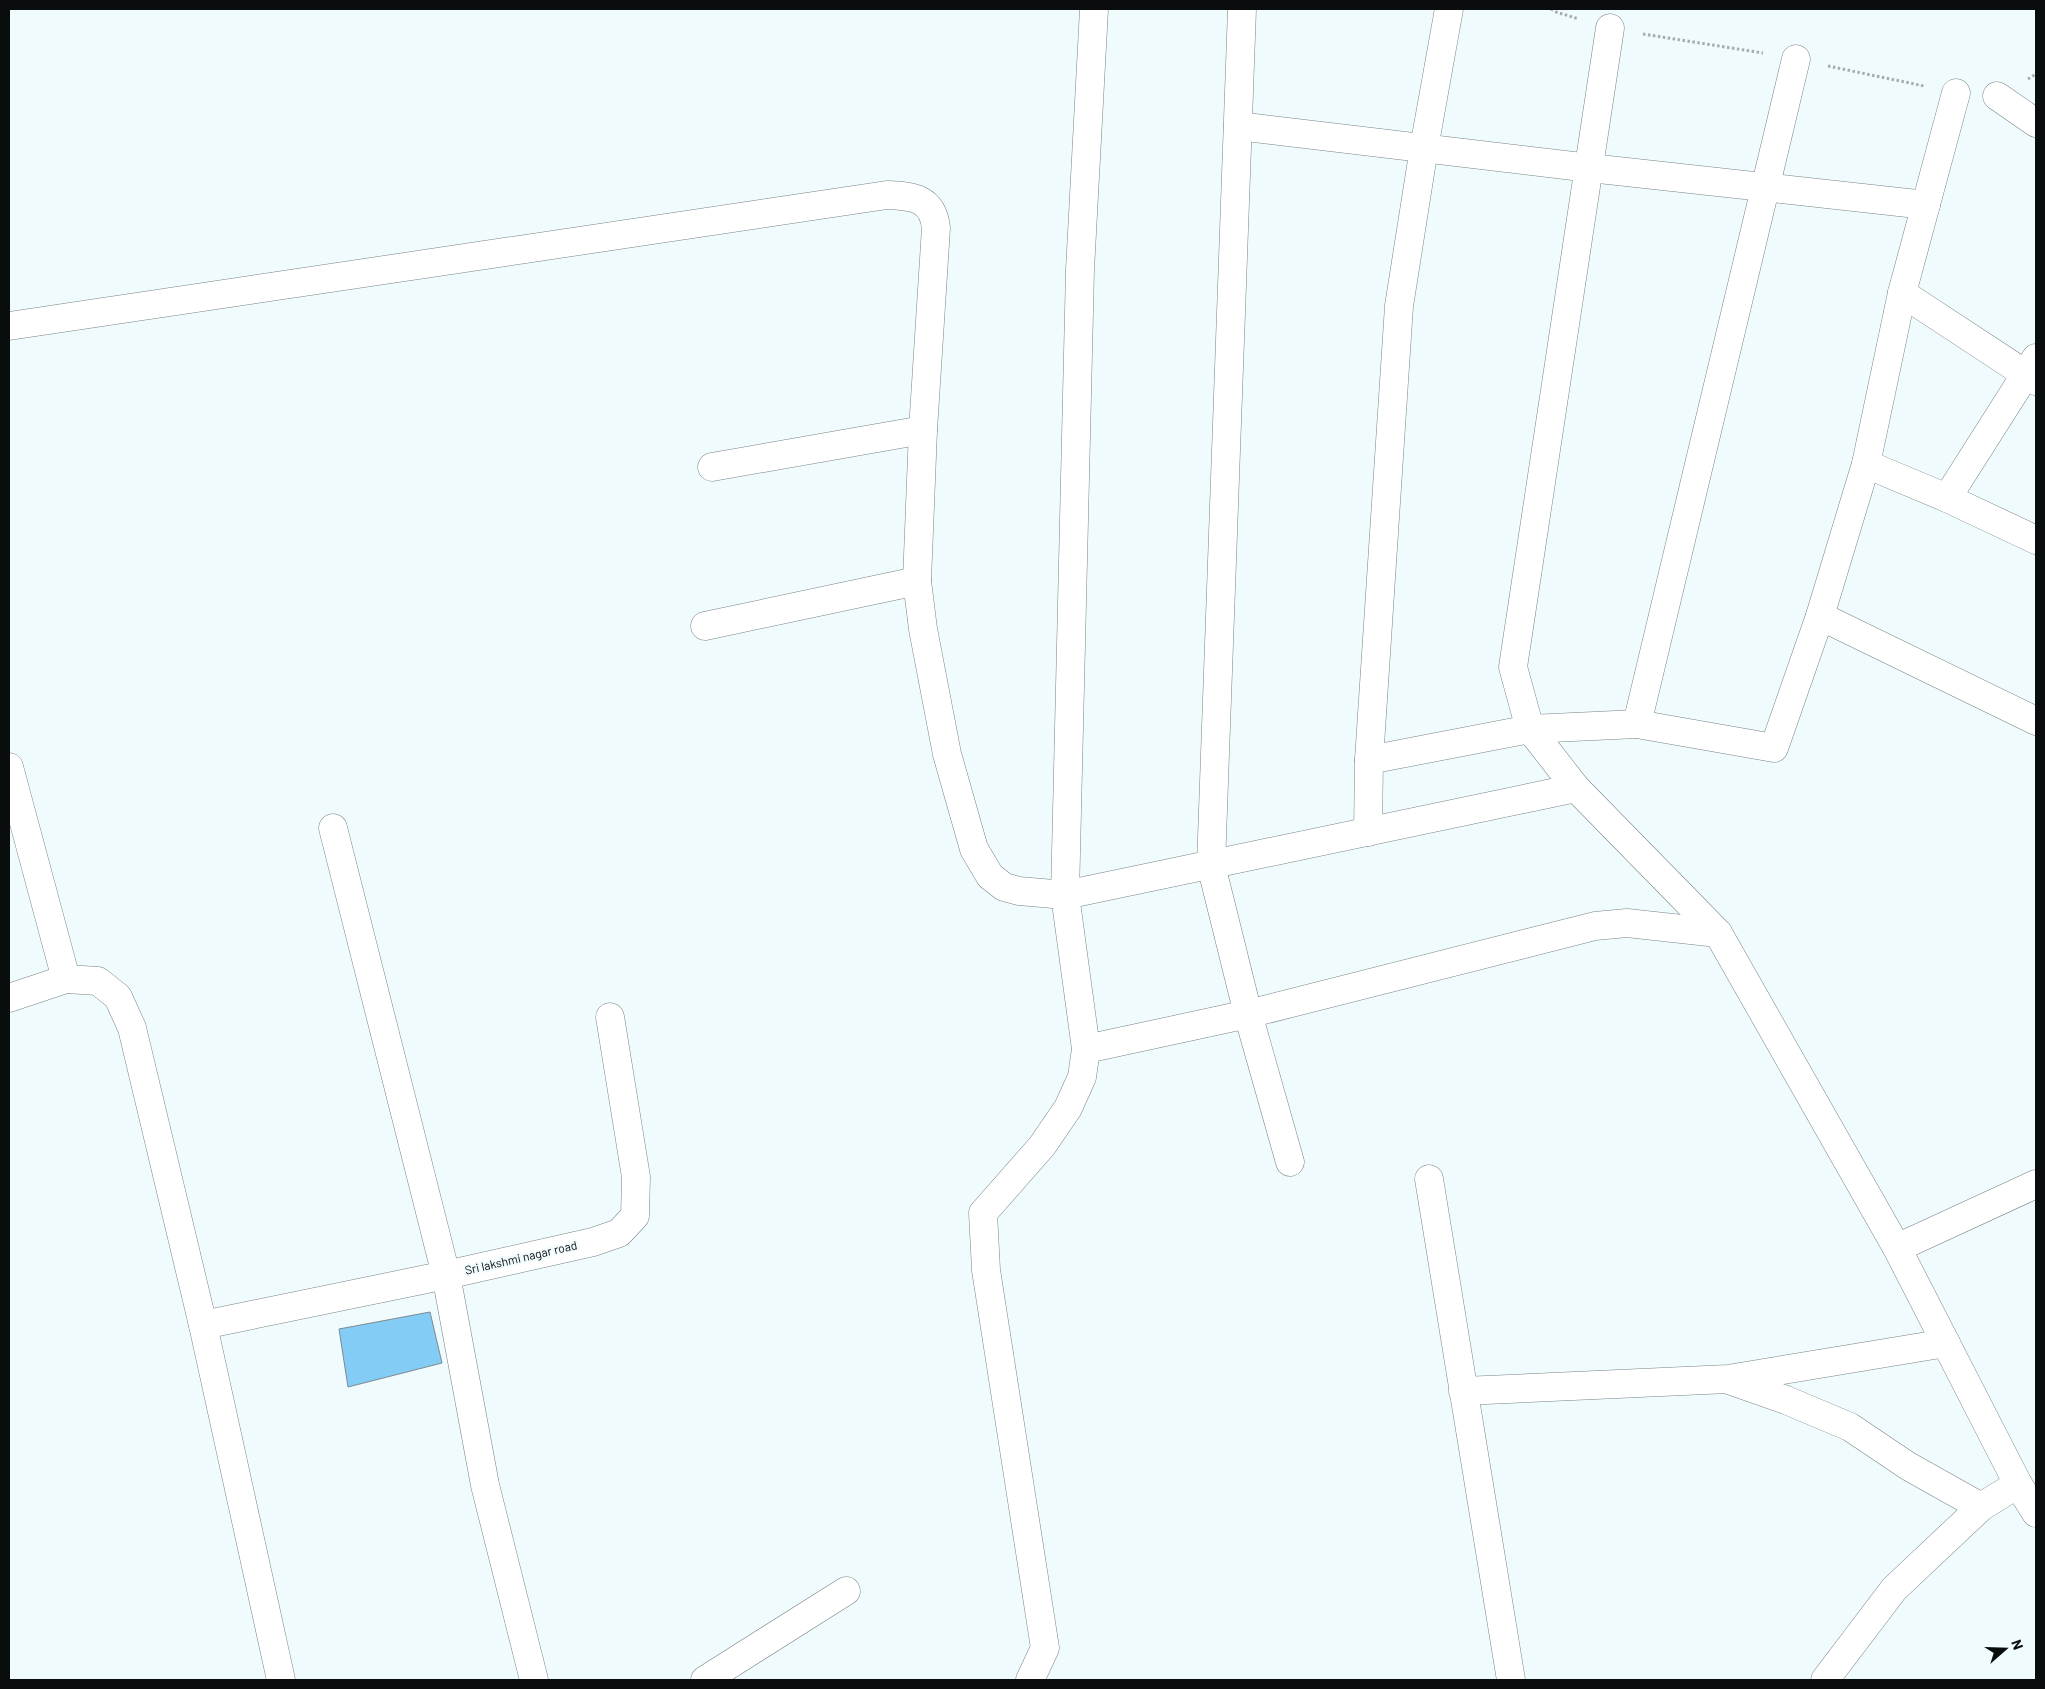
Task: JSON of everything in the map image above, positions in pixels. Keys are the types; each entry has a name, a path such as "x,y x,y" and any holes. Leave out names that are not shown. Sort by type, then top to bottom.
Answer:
{"street":[{"path":"1030,1680 1045,1648 986,1270 983,1213 1042,1146 1068,1108 1082,1077 1086,1049 1065,895 1080,270 1094,9"},
{"path":"1242,9 1211,865 1248,1014 1290,1162"},
{"path":"1368,832 1369,760 1399,306 1424,148 1449,9"},
{"path":"1610,28 1513,667 1530,729 1576,788 1718,933 1897,1248 2018,1484 2036,1513"},
{"path":"1636,724 1796,59"},
{"path":"1369,760 1530,729 1636,724 1774,748 1820,616 1866,464 1902,293 1956,93"},
{"path":"1997,96 2036,123"},
{"path":"1238,126 1590,168 1926,205"},
{"path":"9,326 877,196 908,196 924,203 935,215 936,228 923,430 917,581 922,629 946,754 974,849 990,876 1004,887 1019,891 1065,895 1576,788"},
{"path":"1902,293 2033,371 1947,498"},
{"path":"712,467 923,430"},
{"path":"1866,464 1947,498 2036,540"},
{"path":"705,626 917,581"},
{"path":"1820,616 2036,721"},
{"path":"9,768 66,979"},
{"path":"333,828 446,1275 485,1485 534,1680"},
{"path":"1086,1049 1248,1014 1595,926 1627,923 1718,933"},
{"path":"9,998 66,979 98,981 118,997 132,1028 203,1325 281,1680"},
{"name":"Sri lakshmi nagar road","path":"203,1325 446,1275 593,1242 619,1233 635,1216 636,1177 610,1017"},
{"path":"1428,1179 1512,1680"},
{"path":"1897,1248 2036,1184"},
{"path":"1464,1391 1728,1379 1946,1343"},
{"path":"1728,1379 1786,1400 1850,1427 1908,1466 1981,1507"},
{"path":"1825,1680 1894,1589 1981,1507 2018,1484"},
{"path":"704,1680 846,1591"}],"building":[{"path":"430,1312 442,1363 348,1387 339,1329"}]}
